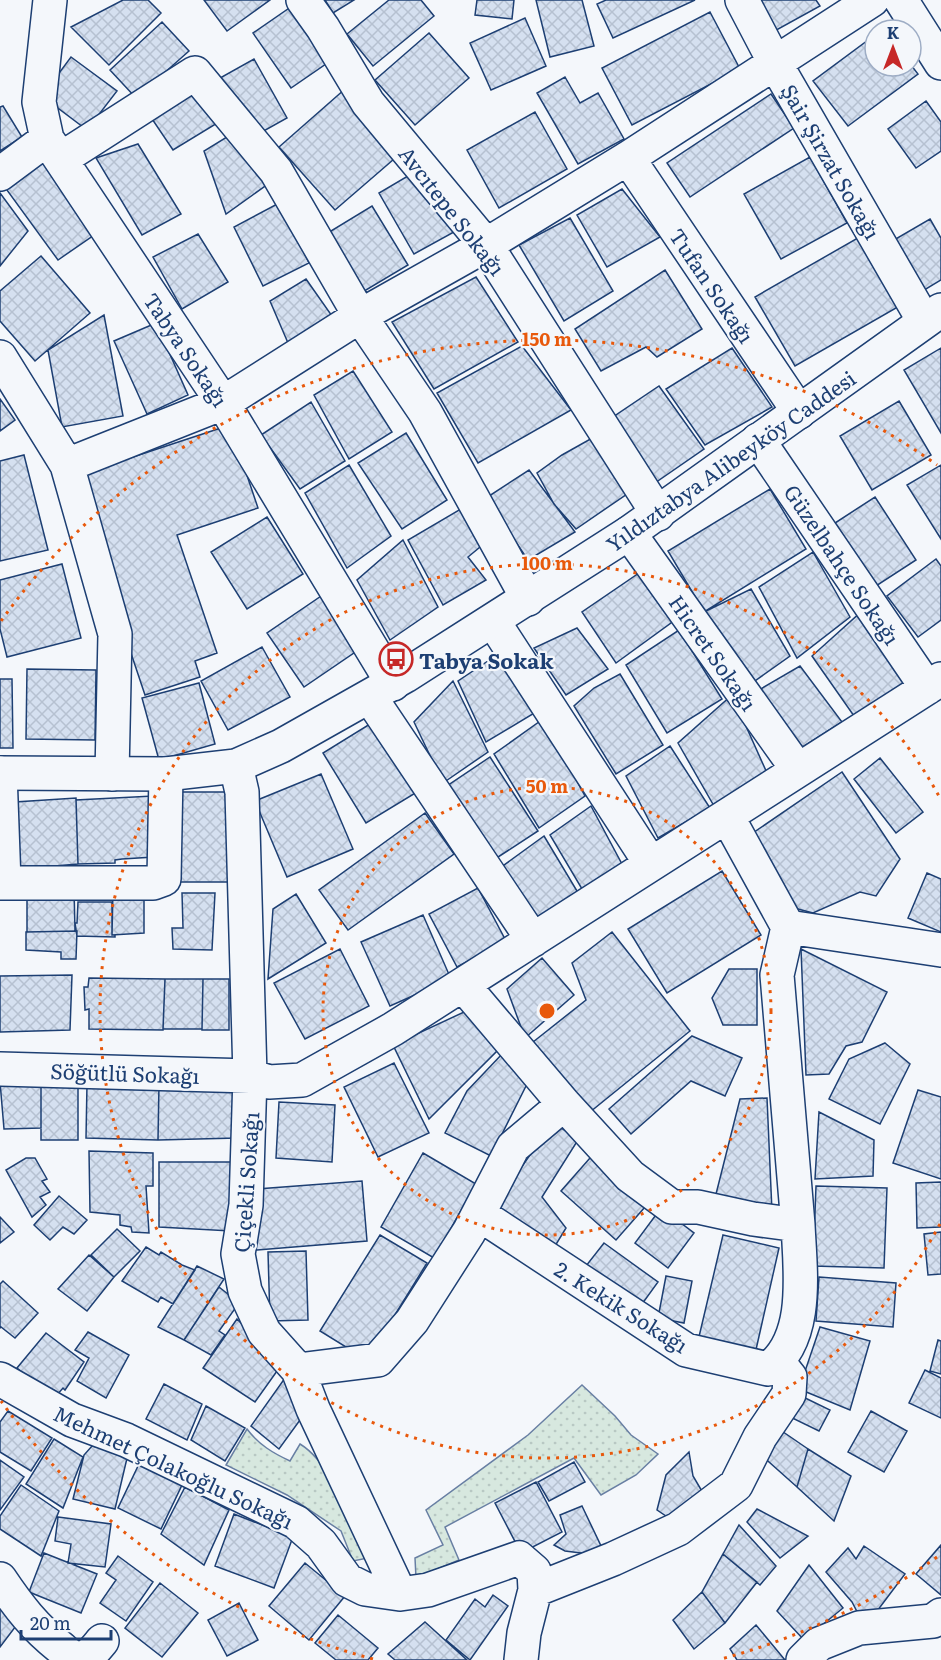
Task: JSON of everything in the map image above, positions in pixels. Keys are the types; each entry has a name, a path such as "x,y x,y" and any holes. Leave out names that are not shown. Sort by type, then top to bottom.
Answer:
{"street":[{"name":"Tabya Sokağı","path":"50,0 39,102 54,149 223,404 381,690 533,940"},
{"name":"Avcıtepe Sokağı","path":"303,0 368,103 486,245 658,514"},
{"name":"Şair Şirzat Sokağı","path":"742,0 775,63 932,316"},
{"path":"902,0 941,63"},
{"path":"67,465 223,404 360,316 486,245 628,158 867,1"},
{"path":"0,174 54,149 195,73 276,171 360,316 425,412 528,599"},
{"name":"Tufan Sokağı","path":"628,158 799,412"},
{"name":"Yıldıztabya Alibeyköy Caddesi","path":"0,773 166,774 236,766 281,746 381,690 528,599 658,514 932,316"},
{"path":"0,357 67,465 115,634 112,774"},
{"name":"Güzelbahçe Sokağı","path":"758,440 934,683"},
{"name":"Hicret Sokağı","path":"629,533 798,770"},
{"path":"493,621 651,864"},
{"name":"Söğütlü Sokağı","path":"0,1069 250,1076 269,1082 302,1080 393,1029 934,683"},
{"name":"Çiçekli Sokağı","path":"236,766 242,792 250,1076 246,1205 238,1254 245,1291 264,1332 298,1370 313,1408 400,1594"},
{"path":"0,773 2,883 153,883 164,879 166,774"},
{"path":"521,1660 524,1633 535,1590 613,1559 678,1529 735,1485 760,1437 789,1394 790,1377 778,1362 791,1338 800,1307 798,1225 777,975 788,927 727,816"},
{"path":"788,927 941,950"},
{"path":"462,985 564,1104 630,1176 672,1207 698,1207 753,1219 798,1225"},
{"path":"298,1370 378,1360 412,1321 479,1214 513,1147 564,1104"},
{"name":"2. Kekik Sokağı","path":"479,1214 686,1350 768,1369 778,1362"},
{"name":"Mehmet Çolakoğlu Sokağı","path":"0,1379 72,1420 126,1440 296,1522 321,1544 347,1580 366,1589 400,1594 428,1590 519,1558 534,1570 535,1590"},
{"path":"0,1579 23,1613 67,1653 77,1658 87,1656 102,1641"},
{"path":"803,1660 819,1644 859,1628 933,1621 941,1615"}],"shaded area":[{"path":"582,1385 615,1416 631,1435 658,1454 636,1475 601,1495 574,1458 445,1527 459,1560 416,1578 415,1558 443,1545 426,1510 528,1435"},
{"path":"247,1429 256,1440 290,1461 300,1444 312,1453 332,1480 368,1558 353,1561 341,1531 287,1495 226,1465"}],"building":[{"path":"123,0 148,0 161,13 109,65 71,27"},
{"path":"204,0 270,0 227,31"},
{"path":"325,0 354,0 333,13"},
{"path":"389,0 421,0 434,16 373,66 347,34"},
{"path":"477,0 514,0 512,19 475,15"},
{"path":"536,0 582,0 594,46 550,57"},
{"path":"606,0 695,0 613,38 597,4"},
{"path":"753,0 816,0 820,6 771,33"},
{"path":"298,2 336,57 291,88 253,33"},
{"path":"710,12 740,69 632,125 602,68"},
{"path":"525,18 546,66 491,90 470,43"},
{"path":"162,22 189,51 136,98 110,70"},
{"path":"429,33 469,78 415,125 375,80"},
{"path":"863,44 863,78 913,78 848,126 813,81"},
{"path":"71,57 117,91 87,130 42,96"},
{"path":"254,59 287,118 253,137 220,78"},
{"path":"565,77 580,103 598,93 624,139 578,164 537,93"},
{"path":"196,82 219,122 173,150 146,110"},
{"path":"345,89 401,153 335,210 279,147"},
{"path":"771,94 794,128 690,197 667,163"},
{"path":"926,101 941,122 941,151 916,168 888,129"},
{"path":"3,106 22,137 0,151 0,107"},
{"path":"535,112 567,169 499,208 467,150"},
{"path":"235,132 268,184 226,214 204,151"},
{"path":"138,144 181,214 142,235 96,158"},
{"path":"810,157 847,223 781,259 744,194"},
{"path":"42,158 97,233 58,260 4,186"},
{"path":"418,170 454,232 414,254 379,193"},
{"path":"622,189 660,237 607,267 577,215"},
{"path":"0,193 28,231 0,266"},
{"path":"281,202 309,263 263,286 234,227"},
{"path":"372,206 408,265 361,293 326,234"},
{"path":"570,218 613,291 564,321 519,245"},
{"path":"930,219 941,238 941,280 916,295 887,244"},
{"path":"198,234 228,282 182,309 153,257"},
{"path":"863,235 903,304 795,366 755,297"},
{"path":"41,256 90,313 35,361 0,321 0,291"},
{"path":"665,270 702,329 657,357 646,347 601,371 575,329"},
{"path":"476,277 518,342 434,389 392,322"},
{"path":"306,279 332,316 288,343 270,301"},
{"path":"104,315 123,416 62,427 48,350"},
{"path":"156,323 188,395 147,414 114,341"},
{"path":"522,346 571,410 478,463 437,393"},
{"path":"732,348 772,407 705,445 666,389"},
{"path":"941,348 941,433 904,370"},
{"path":"353,371 392,432 349,459 314,395"},
{"path":"659,386 704,449 652,485 610,419"},
{"path":"0,399 15,420 0,431"},
{"path":"899,401 931,455 872,490 840,436"},
{"path":"311,402 345,461 300,489 261,435"},
{"path":"230,425 258,508 177,535 217,653 195,661 200,677 145,695 72,477"},
{"path":"406,433 447,500 402,529 358,463"},
{"path":"594,437 630,492 576,529 554,504 537,473 562,455"},
{"path":"24,455 48,550 0,561 0,461"},
{"path":"349,465 391,536 347,568 305,493"},
{"path":"941,465 941,539 907,485"},
{"path":"529,470 575,532 528,560 486,498"},
{"path":"770,489 806,549 704,612 668,551"},
{"path":"875,497 916,560 876,586 835,523"},
{"path":"466,506 486,542 468,557 486,580 443,605 408,540"},
{"path":"267,517 303,574 247,609 211,552"},
{"path":"403,540 438,607 390,640 357,580"},
{"path":"813,552 850,617 797,658 759,587"},
{"path":"936,559 941,566 941,620 918,637 887,596"},
{"path":"62,564 81,638 7,657 0,629 0,580"},
{"path":"642,571 675,620 616,663 582,612"},
{"path":"751,589 790,656 752,683 704,612"},
{"path":"330,590 367,644 304,687 267,633"},
{"path":"861,612 908,681 854,716 812,656"},
{"path":"577,628 608,669 566,695 534,648"},
{"path":"679,630 722,699 667,733 626,665"},
{"path":"262,647 290,697 228,730 201,681"},
{"path":"503,651 541,709 486,742 458,681"},
{"path":"800,666 842,722 795,752 759,690"},
{"path":"27,669 96,670 95,740 26,739"},
{"path":"620,674 663,745 616,774 574,706 594,688"},
{"path":"0,679 12,679 13,748 0,748"},
{"path":"453,681 488,752 443,783 414,722"},
{"path":"199,683 215,744 159,760 142,698"},
{"path":"732,695 767,773 714,806 678,743"},
{"path":"378,719 422,789 366,823 323,753"},
{"path":"543,719 585,796 539,828 494,754"},
{"path":"670,746 710,808 658,838 626,776"},
{"path":"490,757 538,831 492,861 441,790"},
{"path":"880,758 923,812 896,833 854,779"},
{"path":"842,772 900,859 876,896 860,892 813,913 783,905 747,837"},
{"path":"321,774 353,849 287,877 255,801"},
{"path":"180,792 229,792 230,882 180,882"},
{"path":"153,796 154,857 115,860 115,863 78,864 76,800"},
{"path":"76,798 78,864 19,869 15,802"},
{"path":"591,806 623,866 582,889 550,835"},
{"path":"425,813 454,854 348,930 319,890"},
{"path":"544,836 583,901 534,930 500,868"},
{"path":"722,871 761,935 667,993 628,929"},
{"path":"927,873 941,879 941,932 908,918"},
{"path":"27,888 74,888 75,931 27,932"},
{"path":"144,888 144,933 112,935 113,889"},
{"path":"478,888 506,941 457,967 429,914"},
{"path":"182,893 215,893 212,950 173,949 172,928 183,928"},
{"path":"296,894 326,943 268,979 273,909"},
{"path":"78,902 112,902 112,935 115,937 77,936 75,923 77,923"},
{"path":"423,915 451,979 390,1006 361,942"},
{"path":"77,931 76,959 61,959 61,952 26,950 26,932"},
{"path":"612,932 690,1031 590,1112 528,1046 586,1000 572,963"},
{"path":"340,949 369,1006 305,1039 274,983"},
{"path":"801,949 887,992 862,1042 846,1046 829,1074 806,1075"},
{"path":"542,958 574,995 525,1038 507,989"},
{"path":"729,969 757,969 757,1025 723,1025 712,998"},
{"path":"72,975 70,1030 0,1032 0,976"},
{"path":"89,978 165,979 163,1030 89,1029 89,1009 85,1010 84,987 88,987"},
{"path":"165,979 203,979 202,1029 163,1029"},
{"path":"203,979 229,979 229,1030 202,1030"},
{"path":"477,1006 498,1050 429,1119 393,1045"},
{"path":"692,1036 742,1058 725,1096 691,1081 631,1134 609,1109"},
{"path":"885,1043 910,1064 880,1124 829,1099 849,1059"},
{"path":"503,1053 530,1078 491,1156 445,1133 467,1091"},
{"path":"394,1063 429,1133 378,1157 344,1087"},
{"path":"41,1081 41,1128 4,1129 0,1082"},
{"path":"41,1081 78,1082 78,1140 41,1140"},
{"path":"87,1084 159,1084 158,1140 86,1138"},
{"path":"159,1084 238,1086 237,1138 158,1140"},
{"path":"918,1090 941,1097 941,1179 893,1163"},
{"path":"767,1098 772,1212 715,1198 740,1099"},
{"path":"279,1102 335,1105 332,1162 276,1158"},
{"path":"819,1112 874,1140 873,1176 815,1179"},
{"path":"553,1122 578,1140 542,1197 566,1228 549,1256 488,1215"},
{"path":"597,1150 652,1199 616,1240 561,1191"},
{"path":"89,1151 153,1153 153,1186 146,1186 149,1233 132,1232 131,1227 120,1225 120,1215 90,1212"},
{"path":"423,1153 476,1184 434,1258 381,1227"},
{"path":"26,1158 35,1158 47,1179 42,1181 50,1192 40,1197 46,1205 32,1217 6,1170"},
{"path":"159,1162 236,1162 231,1231 159,1227"},
{"path":"362,1181 367,1241 246,1251 257,1189"},
{"path":"941,1182 941,1227 917,1228 916,1183"},
{"path":"816,1186 887,1188 884,1268 813,1266"},
{"path":"59,1196 87,1220 74,1234 63,1227 50,1240 34,1225"},
{"path":"661,1208 694,1233 668,1268 635,1243"},
{"path":"0,1217 14,1232 0,1243"},
{"path":"117,1229 140,1251 114,1277 91,1255"},
{"path":"941,1232 941,1274 928,1275 924,1234"},
{"path":"380,1235 427,1263 367,1360 320,1331"},
{"path":"723,1235 779,1248 755,1354 698,1341"},
{"path":"604,1243 658,1282 637,1311 582,1271"},
{"path":"146,1247 159,1255 161,1252 195,1270 173,1304 161,1297 158,1302 122,1281"},
{"path":"306,1251 308,1320 270,1321 268,1252"},
{"path":"89,1255 114,1277 87,1311 58,1289"},
{"path":"197,1266 224,1279 184,1340 158,1327"},
{"path":"666,1276 692,1281 684,1323 658,1318"},
{"path":"819,1277 896,1283 893,1327 816,1321"},
{"path":"3,1281 38,1313 15,1338 0,1328 0,1284"},
{"path":"219,1287 239,1303 219,1331 225,1335 211,1355 184,1340"},
{"path":"237,1319 282,1364 255,1402 203,1368"},
{"path":"820,1327 870,1341 850,1410 799,1389"},
{"path":"88,1332 129,1355 106,1398 77,1381 89,1358 75,1350"},
{"path":"46,1333 84,1362 65,1390 63,1388 56,1396 43,1392 17,1368"},
{"path":"938,1340 941,1341 941,1374 930,1371"},
{"path":"925,1370 941,1378 941,1418 909,1403"},
{"path":"285,1378 308,1409 279,1449 251,1426"},
{"path":"164,1384 202,1404 187,1440 146,1419"},
{"path":"797,1394 830,1410 819,1431 786,1415"},
{"path":"206,1406 245,1428 225,1461 191,1440"},
{"path":"8,1411 52,1438 31,1471 0,1452 0,1422"},
{"path":"871,1411 907,1431 884,1472 848,1452"},
{"path":"773,1425 808,1449 797,1487 759,1453"},
{"path":"54,1439 83,1457 63,1508 26,1484"},
{"path":"92,1446 128,1454 115,1509 73,1499 84,1455"},
{"path":"808,1449 851,1476 834,1521 797,1487"},
{"path":"689,1452 693,1476 703,1493 675,1522 657,1510 666,1475"},
{"path":"0,1460 24,1477 0,1510"},
{"path":"574,1462 585,1482 549,1501 538,1482"},
{"path":"139,1464 182,1485 161,1529 118,1508"},
{"path":"536,1482 562,1532 521,1553 495,1503"},
{"path":"21,1485 59,1511 41,1556 0,1529 0,1516"},
{"path":"185,1487 229,1510 204,1565 161,1534"},
{"path":"582,1506 602,1548 589,1554 565,1551 554,1545 566,1534 560,1515"},
{"path":"757,1509 808,1536 780,1558 747,1522"},
{"path":"234,1514 293,1537 274,1588 215,1566"},
{"path":"58,1517 111,1524 105,1567 68,1563 71,1544 55,1541"},
{"path":"739,1525 776,1566 760,1585 723,1554"},
{"path":"941,1545 941,1595 916,1574"},
{"path":"864,1546 905,1574 865,1627 852,1602 826,1572 848,1548 856,1559"},
{"path":"44,1553 97,1574 81,1613 29,1592"},
{"path":"723,1554 757,1582 725,1623 702,1592"},
{"path":"118,1556 153,1582 126,1621 100,1603 116,1580 106,1573"},
{"path":"305,1563 345,1596 309,1640 269,1606"},
{"path":"809,1565 843,1608 804,1640 777,1611"},
{"path":"160,1583 198,1613 162,1657 125,1628"},
{"path":"702,1592 725,1623 694,1649 673,1620"},
{"path":"493,1595 508,1606 470,1660 446,1640 475,1599 485,1607"},
{"path":"0,1602 22,1618 0,1647"},
{"path":"239,1603 258,1640 227,1656 208,1620"},
{"path":"338,1615 378,1648 368,1660 336,1660 315,1643"},
{"path":"425,1622 467,1660 395,1660 388,1654"},
{"path":"756,1625 785,1660 737,1660 730,1649"}],"place":[{"name":"Tabya Sokak","path":"396,659"}]}
